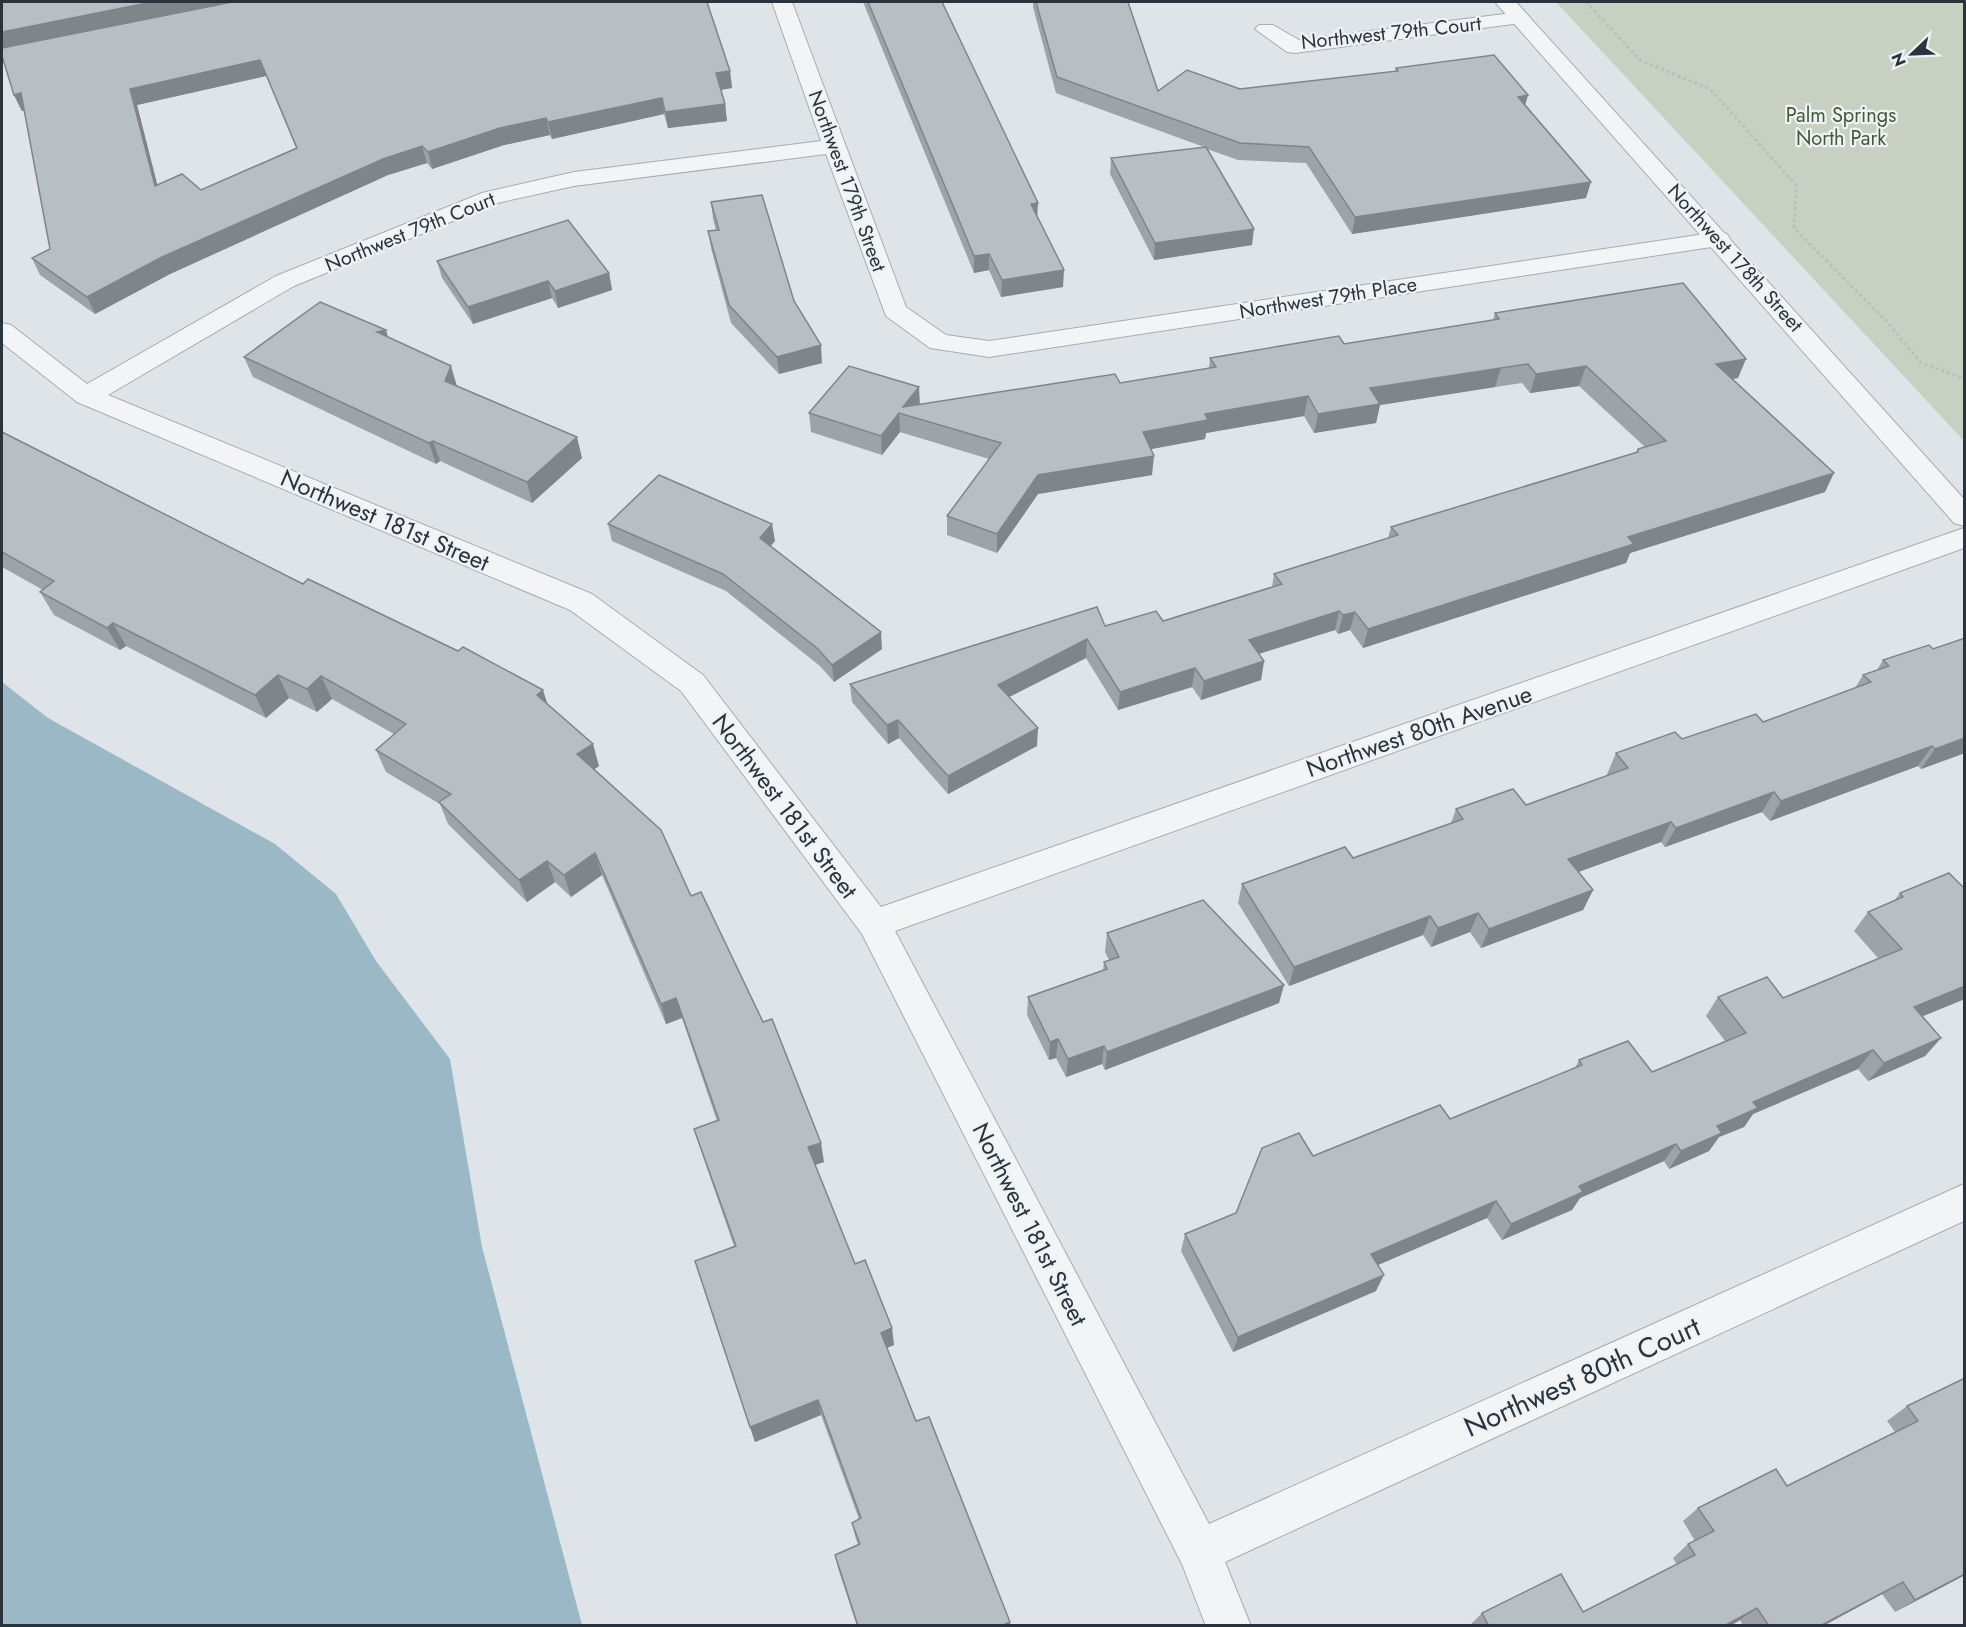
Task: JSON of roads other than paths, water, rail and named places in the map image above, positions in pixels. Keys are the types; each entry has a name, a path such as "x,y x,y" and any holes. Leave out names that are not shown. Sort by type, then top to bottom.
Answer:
{"street":[{"name":"Northwest 179th Street","path":"782,2 895,311 939,342"},
{"name":"Northwest 79th Court","path":"1266,29 1295,47 1512,10"},
{"name":"Northwest 178th Street","path":"1512,10 1965,516"},
{"name":"Northwest 79th Court","path":"86,396 285,281 490,198 574,179 834,146"},
{"name":"Northwest 79th Place","path":"939,342 989,349 1718,239"},
{"name":"Northwest 181st Street","path":"2,331 86,396 581,602 692,684 874,924 1199,1551 1229,1626"},
{"name":"Northwest 80th Avenue","path":"874,924 1965,538"},
{"name":"Northwest 80th Court","path":"1199,1551 1965,1202"}],"water":[{"path":"2,682 48,718 275,844 336,894 376,961 450,1059 482,1247 582,1625 2,1625"}],"park label":[{"name":"Palm Springs North Park","path":"1841,126"}]}
